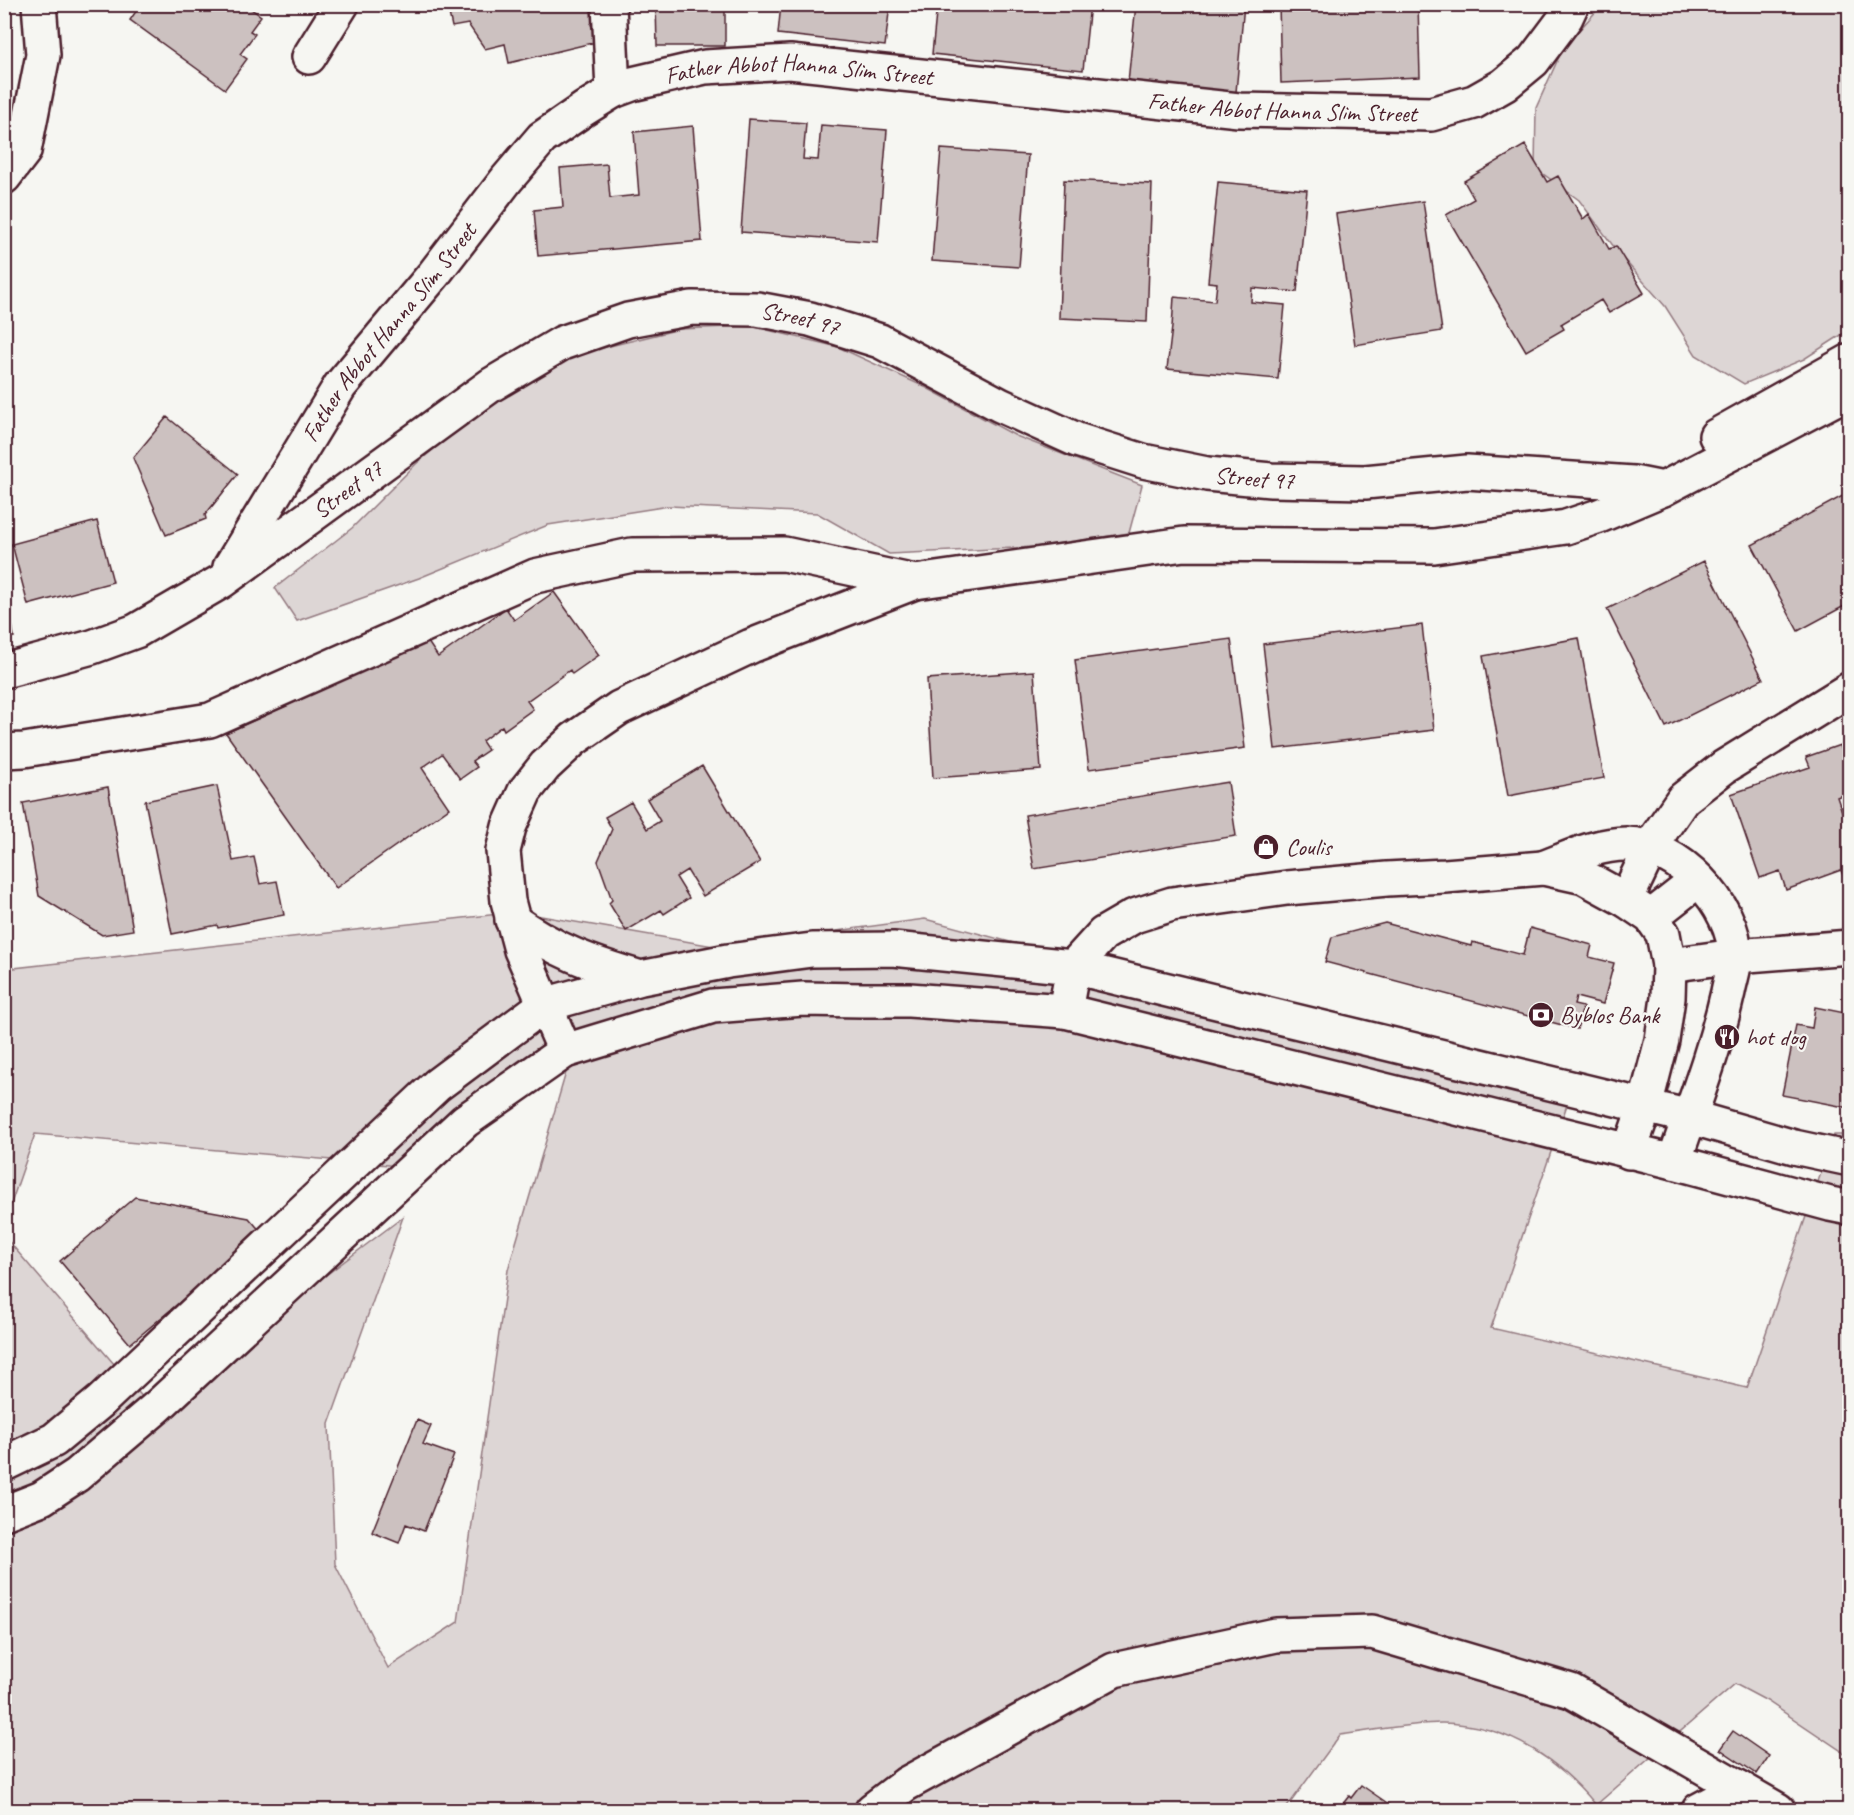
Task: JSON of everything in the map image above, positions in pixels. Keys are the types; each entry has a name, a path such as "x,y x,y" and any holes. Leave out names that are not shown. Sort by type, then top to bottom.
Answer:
{"street":[{"path":"4,177 24,151 42,55 39,4"},
{"path":"309,57 342,4"},
{"path":"609,4 613,91"},
{"name":"Father Abbot Hanna Slim Street","path":"222,581 340,386 434,274 507,179 542,138 613,91 632,84 705,67 790,62 1239,110 1431,114 1474,102 1504,85 1533,61 1566,17 1572,4"},
{"name":"Street 97","path":"4,671 92,647 136,631 222,581 491,385 562,343 628,320 692,308 757,309 810,319 880,341 1000,405 1077,441 1143,460 1207,474 1272,480 1365,482 1467,472 1648,486"},
{"path":"1648,486 1850,361"},
{"path":"565,1051 521,950 504,880 502,851 509,827 525,791 545,766 574,740 619,708 751,646 915,582 1184,544 1434,546 1566,527 1850,391"},
{"path":"4,751 24,750 210,720 536,576 632,555 784,554 915,582"},
{"path":"1639,908 1654,842 1683,799 1700,784 1779,731 1850,689"},
{"path":"1065,1011 1073,967 1103,934 1134,916 1172,904 1287,888 1543,868 1592,849 1626,844 1658,849 1679,862 1719,905 1729,926 1735,956 1721,1026 1674,1162"},
{"path":"1543,868 1584,878 1639,908 1663,934 1669,965 1668,998 1662,1040 1645,1106 1629,1152"},
{"path":"1639,908 1698,880"},
{"path":"512,920 539,939 568,954 640,978"},
{"path":"1669,965 1735,956 1850,947"},
{"path":"4,1464 54,1440 100,1402 437,1085 544,1005 640,978 728,961 812,951 893,949 1073,967 1690,1117 1794,1147 1850,1158"},
{"path":"4,1514 42,1498 77,1475 157,1407 465,1121 565,1051 713,1006 803,999 863,999 1065,1011 1850,1208"},
{"path":"1662,1040 1712,1050"},
{"path":"872,1810 906,1784 1114,1670 1276,1635 1360,1632 1372,1632 1571,1691 1778,1810"},
{"path":"1699,1810 1740,1788"}],"shaded area":[{"path":"1600,5 1849,5 1849,330 1804,359 1744,384 1696,355 1665,306 1620,255 1579,200 1535,168 1536,108 1563,48"},
{"path":"751,326 838,347 927,388 1016,436 1142,485 1129,533 1035,547 889,554 817,513 669,506 548,525 419,578 297,621 275,588 352,528 416,464 491,401 577,354 680,329"},
{"path":"518,912 719,947 925,919 1571,1093 1491,1328 1747,1388 1834,1135 1849,1135 1849,1756 1767,1701 1735,1684 1596,1805 1564,1772 1528,1746 1488,1729 1430,1723 1340,1735 1285,1810 5,1810 5,1237 151,1407 403,1217 329,1424 335,1564 388,1668 458,1622 508,1270 567,1069 411,1167 35,1134 5,1221 5,969"}],"building":[{"path":"141,4 244,4 261,16 250,31 255,34 240,54 247,59 225,89 130,20"},
{"path":"447,4 601,4 605,20 591,24 596,42 509,63 505,44 485,49 468,24 452,27"},
{"path":"656,4 725,4 725,46 657,46"},
{"path":"781,4 890,4 885,46 778,34"},
{"path":"937,4 1090,4 1083,70 932,54"},
{"path":"1136,4 1244,4 1236,92 1128,82"},
{"path":"1279,4 1418,4 1420,77 1281,83"},
{"path":"749,119 806,123 803,159 818,160 821,125 887,130 878,242 741,232"},
{"path":"693,126 702,241 538,256 534,210 563,207 560,168 607,164 610,198 639,195 634,132"},
{"path":"1525,145 1547,182 1558,176 1583,219 1589,214 1609,249 1616,246 1644,293 1609,313 1601,300 1561,324 1564,329 1526,351 1446,215 1474,199 1464,181"},
{"path":"941,149 1028,155 1019,267 932,261"},
{"path":"1064,180 1152,184 1147,322 1059,318"},
{"path":"1218,182 1307,190 1297,292 1252,288 1251,302 1285,305 1278,379 1167,369 1174,297 1215,301 1217,283 1208,282"},
{"path":"1423,201 1442,331 1355,345 1336,214"},
{"path":"167,417 238,474 205,515 206,519 166,535 133,458"},
{"path":"1850,492 1850,603 1798,631 1752,545"},
{"path":"97,521 113,582 28,605 12,544"},
{"path":"1704,561 1763,679 1666,727 1607,609"},
{"path":"4,585 6,585 14,637 4,638"},
{"path":"554,592 599,655 572,674 570,670 527,701 533,709 504,730 502,726 482,741 488,750 472,761 477,767 460,779 442,754 422,768 449,808 336,888 226,733 428,642 438,657 506,608 514,620"},
{"path":"1422,625 1434,730 1275,749 1263,644"},
{"path":"1579,638 1604,778 1508,796 1483,656"},
{"path":"1231,639 1245,748 1089,769 1075,660"},
{"path":"1034,671 1041,770 933,778 927,679"},
{"path":"1840,745 1850,773 1850,792 1837,797 1847,826 1850,825 1850,895 1841,870 1786,890 1780,871 1760,878 1731,794 1810,767 1806,757"},
{"path":"702,766 760,862 703,896 687,870 676,877 689,898 664,914 661,910 626,931 609,903 612,900 598,861 612,829 605,817 631,802 647,829 660,821 647,799"},
{"path":"1228,782 1236,836 1034,869 1025,815"},
{"path":"217,786 233,861 254,857 260,884 277,881 284,915 172,934 145,801"},
{"path":"108,787 133,930 102,935 39,896 23,803"},
{"path":"1385,923 1471,946 1472,942 1523,955 1530,928 1592,945 1589,957 1614,963 1603,1004 1576,997 1574,1005 1583,1007 1577,1029 1325,962 1332,937"},
{"path":"1815,1007 1850,1014 1850,1108 1782,1095 1796,1025 1812,1028"},
{"path":"135,1197 249,1218 262,1233 130,1344 60,1261"},
{"path":"417,1420 431,1426 423,1444 454,1455 424,1531 406,1524 399,1543 372,1532"},
{"path":"1733,1731 1769,1756 1757,1774 1720,1749"},
{"path":"1361,1785 1396,1809 1338,1810"}],"place":[{"name":"Coulis","path":"1266,847"},
{"name":"Byblos Bank","path":"1541,1015"},
{"name":"hot dog","path":"1727,1037"}]}
